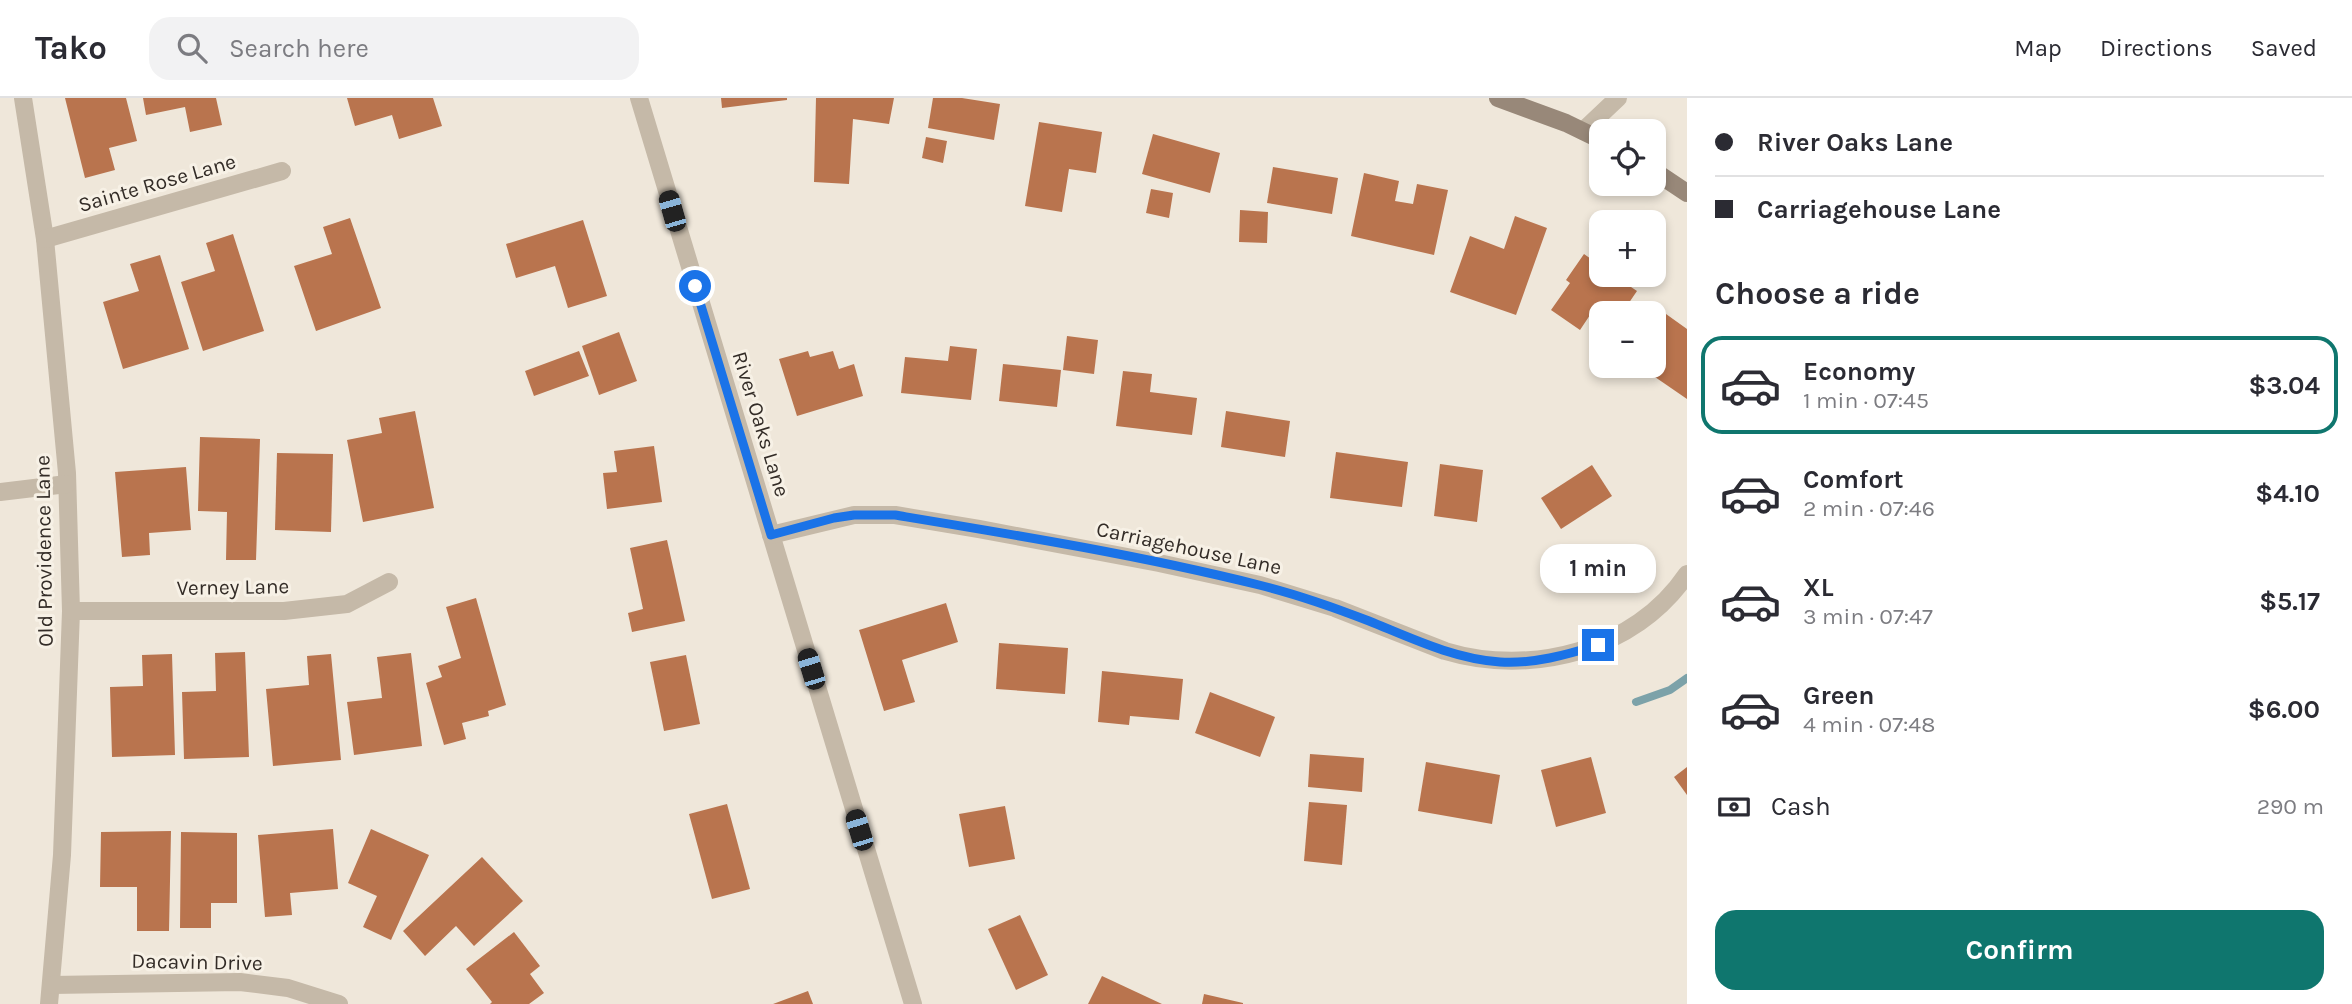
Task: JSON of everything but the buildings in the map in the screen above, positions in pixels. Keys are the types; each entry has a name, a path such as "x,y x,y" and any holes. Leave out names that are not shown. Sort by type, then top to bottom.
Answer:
{"street":[{"name":"Old Providence Lane","path":"23,98 44,239 67,484 71,611 62,855 50,1004"},
{"name":"River Oaks Lane","path":"639,98 913,1004"},
{"path":"1498,98 1589,134"},
{"path":"1583,131 1618,98"},
{"name":"Sainte Rose Lane","path":"44,239 282,171"},
{"path":"1666,179 1687,193"},
{"path":"0,492 67,484"},
{"name":"Carriagehouse Lane","path":"771,535 854,515 895,515 979,529 1159,562 1260,585 1335,608 1463,657 1500,662 1550,659 1598,645 1622,634 1654,611 1687,574"},
{"name":"Verney Lane","path":"71,611 284,611 347,604 389,582"},
{"name":"Dacavin Drive","path":"52,985 240,982 288,996 340,1004"}],"waterway":[{"path":"1636,702 1670,690 1687,678"}],"route":[{"path":"695,286 771,535 834,518 895,515 1159,562 1260,585 1335,608 1463,657 1500,662 1541,660 1598,645"}]}
